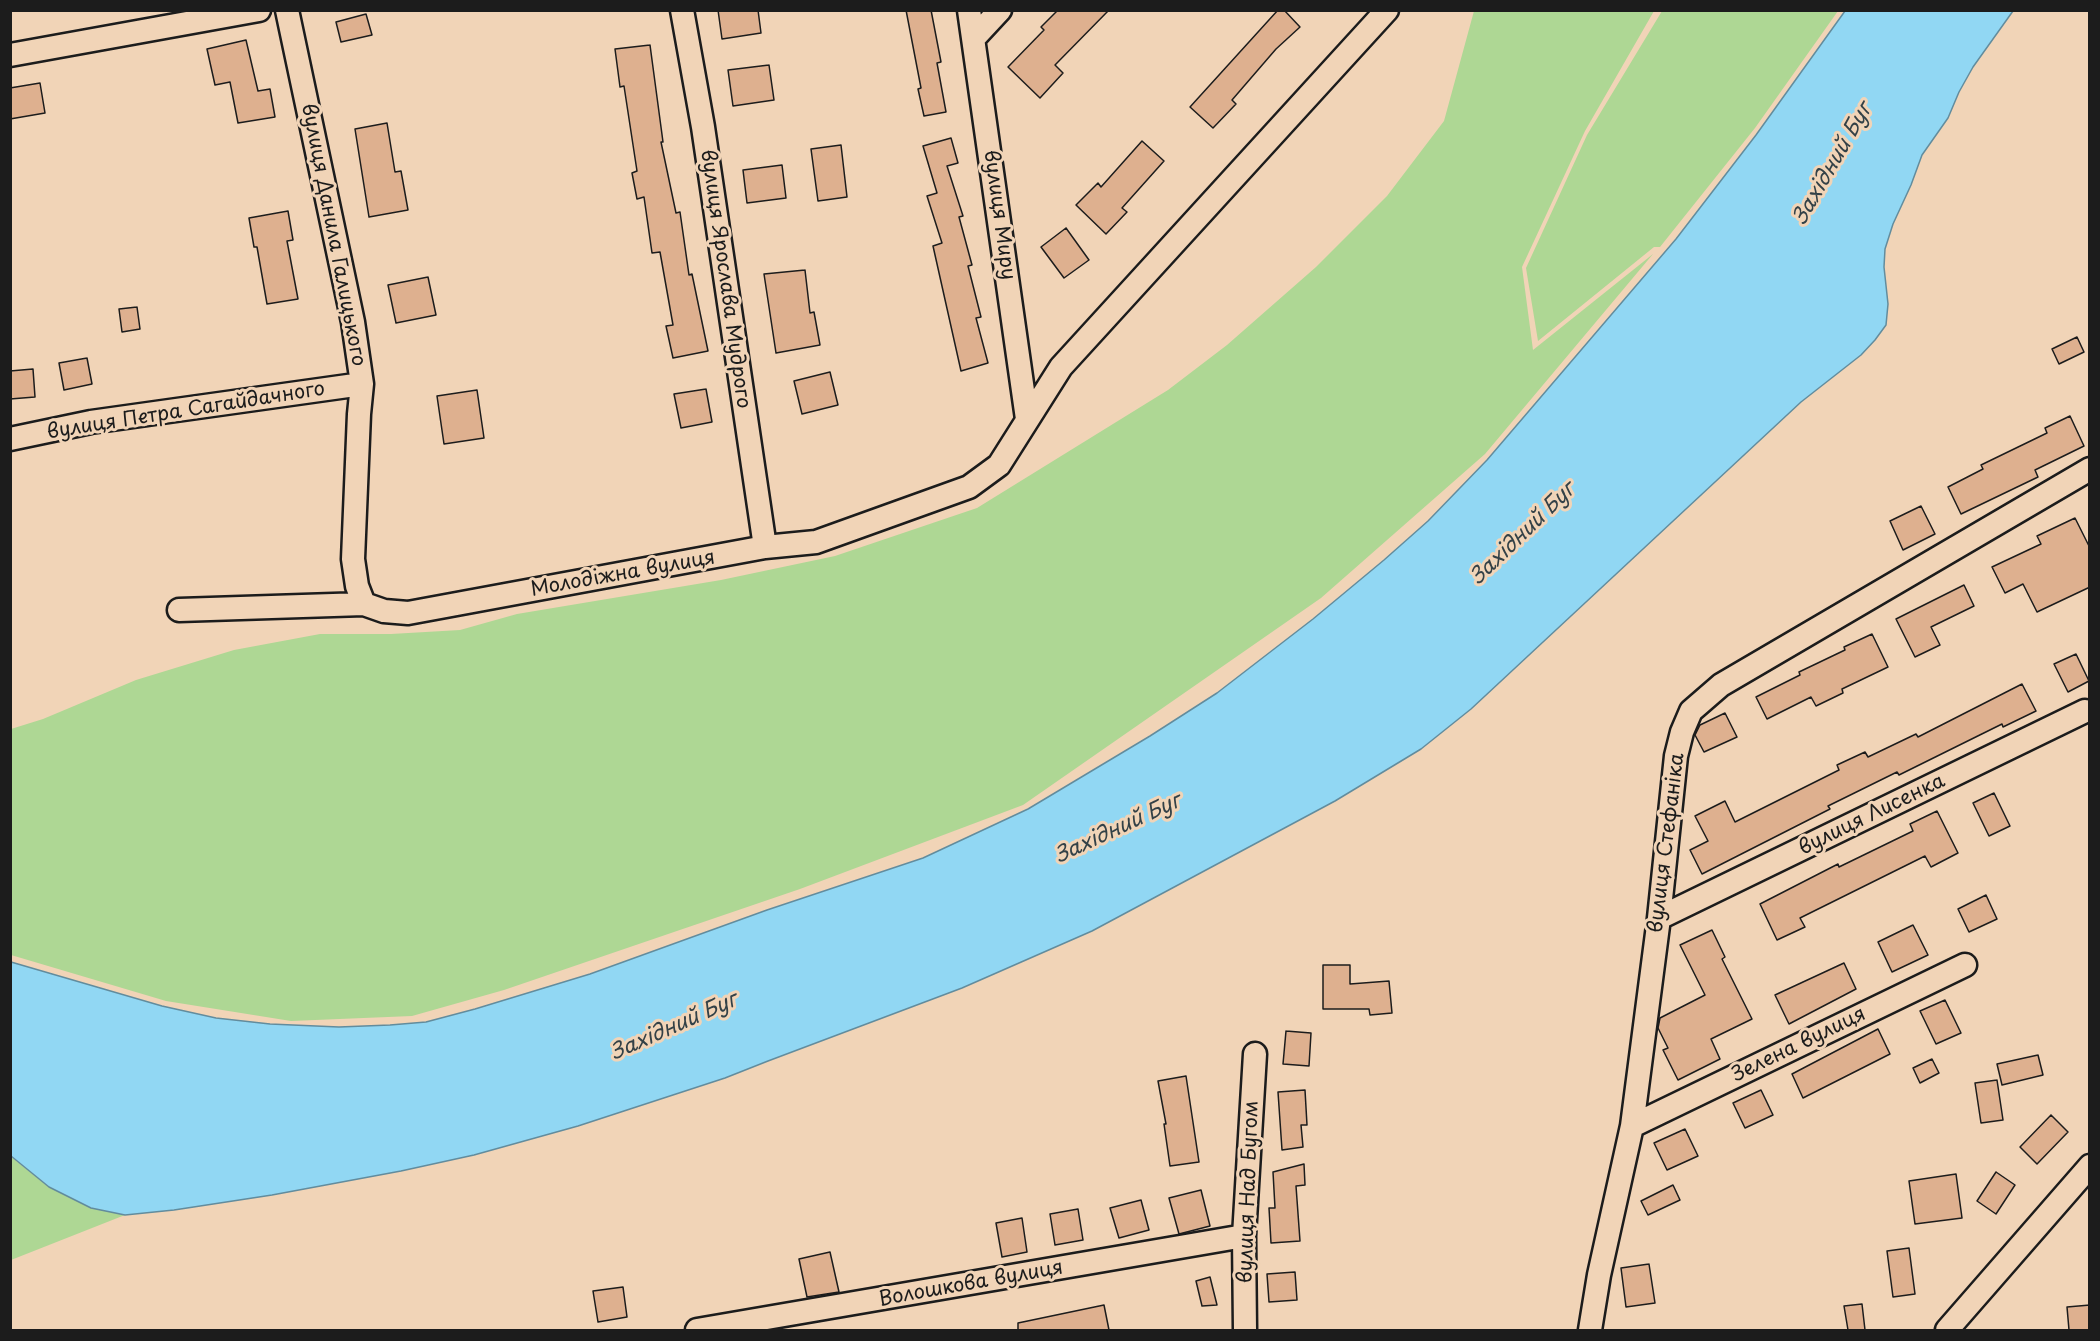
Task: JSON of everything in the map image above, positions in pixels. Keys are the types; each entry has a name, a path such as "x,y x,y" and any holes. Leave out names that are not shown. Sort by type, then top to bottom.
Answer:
{"street":[{"path":"10,55 259,10"},
{"name":"вулиця Данила Галицького","path":"287,10 353,322 362,384 353,559 357,586 364,604"},
{"name":"вулиця Ярослава Мудрого","path":"682,10 703,127 765,548"},
{"name":"вулиця Миру","path":"969,10 1027,419"},
{"path":"974,38 1000,10"},
{"name":"Молодіжна вулиця","path":"179,610 364,604 384,610 408,613 765,548 816,542 969,487 999,465 1061,368 1387,10"},
{"name":"вулиця Петра Сагайдачного","path":"10,439 91,422 362,384"},
{"name":"вулиця Стефаніка","path":"1590,1330 1599,1275 1632,1125 1659,918 1676,756 1682,732 1691,711 1721,685 2090,470"},
{"name":"вулиця Лисенка","path":"1659,918 2085,711"},
{"name":"Зелена вулиця","path":"1632,1125 1965,964"},
{"name":"вулиця Над Бугом","path":"1245,1330 1244,1236 1255,1054"},
{"path":"1947,1330 2090,1166"},
{"name":"Волошкова вулиця","path":"697,1330 1244,1236"}],"green space":[{"path":"1474,11 1654,11 1585,131 1522,267 1533,350 1653,254 1485,454 1321,598 1023,805 800,889 504,990 412,1016 291,1021 166,1001 11,955 11,729 43,719 136,680 234,650 320,634 391,634 460,630 517,614 721,580 835,556 977,508 1168,390 1227,345 1316,267 1387,196 1444,121"},
{"path":"1662,11 1838,11 1755,128 1660,247 1654,247 1538,341 1526,268 1587,135"},
{"path":"10,1156 49,1187 91,1208 125,1215 11,1260"}],"water":[{"name":"Західний Буг","path":"1845,11 2013,11 1973,67 1948,118 1922,155 1893,224 1885,249 1884,267 1888,304 1886,325 1861,355 1801,402 1471,709 1421,749 1335,801 1092,931 962,988 725,1078 578,1126 474,1155 401,1171 272,1195 125,1215 91,1208 49,1187 11,1156 11,962 162,1006 216,1018 270,1024 339,1027 426,1022 590,974 767,910 923,858 1028,809 1150,736 1217,693 1313,619 1428,521 1487,460 1676,239 1756,135"}],"building":[{"path":"718,10 758,10 761,33 722,39"},
{"path":"906,10 931,10 941,62 937,63 946,112 924,116"},
{"path":"1058,10 1109,10 1055,65 1063,73 1040,98 1008,67 1044,30 1041,27"},
{"path":"1278,10 1284,10 1300,27 1276,49 1232,100 1236,104 1213,128 1190,107"},
{"path":"366,14 372,35 341,42 336,22"},
{"path":"246,40 258,91 270,89 275,117 238,123 230,82 215,85 207,49"},
{"path":"650,45 663,142 661,142 676,213 680,212 689,275 692,274 708,351 673,358 666,326 673,325 660,252 652,253 644,197 637,199 632,173 637,171 624,86 620,87 615,49"},
{"path":"769,65 774,100 733,106 728,70"},
{"path":"40,83 45,113 10,119 10,88"},
{"path":"387,123 395,172 401,171 408,210 369,217 355,129"},
{"path":"951,138 958,163 947,166 963,216 959,217 972,265 968,266 981,317 976,318 988,363 961,371 933,246 942,243 927,196 937,193 923,146"},
{"path":"1142,141 1164,161 1122,208 1127,212 1106,234 1076,205 1098,183 1101,187"},
{"path":"841,145 847,197 818,201 811,149"},
{"path":"782,165 786,198 747,203 743,170"},
{"path":"288,211 293,240 287,241 298,299 267,304 257,247 254,247 249,218"},
{"path":"1066,228 1089,260 1064,278 1041,247"},
{"path":"805,270 810,313 814,312 820,345 776,353 764,274"},
{"path":"428,277 436,315 396,323 388,285"},
{"path":"137,307 140,329 122,332 119,309"},
{"path":"2077,337 2084,352 2059,364 2052,349"},
{"path":"87,358 92,384 64,390 59,363"},
{"path":"33,369 35,397 10,399 10,371"},
{"path":"830,372 838,405 802,414 794,381"},
{"path":"706,389 712,422 681,428 674,394"},
{"path":"477,390 484,438 444,444 437,396"},
{"path":"2070,416 2084,446 2035,470 2038,477 1961,514 1948,487 1983,469 1981,465 2047,433 2045,428"},
{"path":"1921,506 1935,534 1903,550 1890,521"},
{"path":"2075,518 2090,548 2090,587 2037,612 2023,584 2005,593 1992,567 2041,544 2037,536"},
{"path":"1964,585 1974,606 1931,627 1940,645 1915,657 1896,619"},
{"path":"1872,634 1888,667 1842,689 1843,693 1816,706 1811,697 1767,719 1756,697 1800,675 1799,672 1845,650 1844,647"},
{"path":"2076,654 2089,681 2068,692 2054,664"},
{"path":"2022,684 2036,711 2003,727 2002,724 1899,775 1897,772 1828,806 1830,809 1702,874 1690,850 1708,841 1695,816 1725,801 1735,822 1839,770 1837,765 1865,752 1868,757 1916,734 1918,737"},
{"path":"1725,713 1737,737 1704,752 1695,735 1700,725"},
{"path":"1994,793 2010,826 1989,836 1973,803"},
{"path":"1937,811 1958,853 1931,867 1925,856 1800,918 1805,927 1777,940 1760,904 1838,864 1839,867 1913,831 1910,824"},
{"path":"1986,895 1997,919 1969,932 1958,909"},
{"path":"1913,925 1928,955 1892,972 1878,942"},
{"path":"1712,930 1725,957 1722,959 1752,1019 1711,1039 1720,1059 1678,1080 1663,1050 1668,1048 1658,1028 1660,1018 1705,995 1680,945"},
{"path":"1844,963 1856,989 1789,1024 1775,995"},
{"path":"1323,965 1350,965 1350,984 1389,981 1392,1013 1370,1015 1369,1009 1323,1009"},
{"path":"1945,1000 1961,1033 1936,1044 1920,1011"},
{"path":"1878,1029 1890,1054 1803,1098 1792,1074"},
{"path":"1286,1031 1311,1033 1309,1066 1283,1064"},
{"path":"2038,1055 2043,1075 2002,1085 1997,1064"},
{"path":"1932,1059 1939,1073 1920,1083 1913,1068"},
{"path":"1186,1076 1199,1162 1170,1166 1164,1124 1166,1124 1158,1081"},
{"path":"1997,1080 2003,1120 1981,1123 1975,1083"},
{"path":"1305,1090 1307,1125 1301,1125 1303,1147 1282,1150 1278,1092"},
{"path":"1761,1090 1773,1115 1745,1128 1733,1103"},
{"path":"2051,1115 2068,1132 2037,1164 2020,1147"},
{"path":"1685,1129 1698,1156 1667,1170 1654,1143"},
{"path":"1304,1164 1305,1185 1296,1186 1300,1241 1271,1243 1269,1208 1275,1208 1273,1172"},
{"path":"1996,1172 2015,1185 1996,1214 1977,1201"},
{"path":"1956,1174 1962,1218 1915,1224 1909,1181"},
{"path":"1673,1185 1680,1200 1648,1215 1641,1201"},
{"path":"1201,1190 1210,1226 1179,1234 1169,1198"},
{"path":"1141,1200 1149,1230 1119,1238 1110,1208"},
{"path":"1078,1209 1083,1240 1055,1245 1050,1214"},
{"path":"1022,1218 1027,1252 1002,1257 996,1223"},
{"path":"1909,1248 1915,1294 1893,1297 1887,1251"},
{"path":"830,1252 839,1292 807,1297 799,1259"},
{"path":"1649,1264 1655,1303 1626,1307 1621,1268"},
{"path":"1295,1272 1297,1300 1269,1302 1267,1274"},
{"path":"1210,1277 1217,1305 1202,1306 1196,1281"},
{"path":"623,1287 627,1317 598,1322 593,1291"},
{"path":"1862,1304 1865,1330 1848,1330 1844,1306"},
{"path":"1104,1305 1109,1330 1018,1330 1018,1323"},
{"path":"2090,1305 2090,1330 2069,1330 2067,1307"}]}
